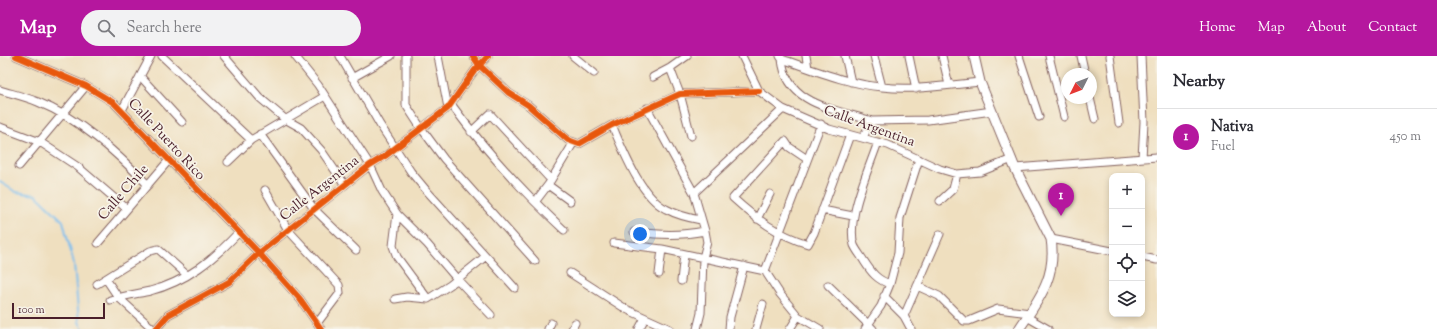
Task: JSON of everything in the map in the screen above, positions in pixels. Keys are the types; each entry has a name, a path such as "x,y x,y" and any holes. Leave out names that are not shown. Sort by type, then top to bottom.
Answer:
{"main road":[{"path":"974,56 980,82 1015,168 1051,239 1052,249 1050,274 1046,288 1020,329"}],"street":[{"name":"Calle Puerto Rico","path":"16,56 86,86 114,103 122,110 259,253 319,326"},
{"path":"122,110 151,56"},
{"path":"162,56 251,140"},
{"path":"224,56 260,98 286,119 301,128 321,150 345,185"},
{"path":"295,56 325,96 370,165 382,191 397,214 427,244 491,315"},
{"path":"340,56 380,125 396,147 411,172 515,288"},
{"path":"352,78 391,56"},
{"path":"406,56 406,105 444,159 535,261"},
{"path":"438,56 450,106 494,159 564,230"},
{"path":"473,56 479,65 509,93 528,105 568,140 579,144 612,125 680,94 759,91"},
{"name":"Calle Argentina","path":"156,329 168,315 229,282 259,253 314,209 370,165 450,106 479,65 488,56"},
{"path":"573,56 594,73"},
{"path":"653,77 670,68 687,56"},
{"name":"Calle Argentina","path":"742,56 759,91 783,109 821,124 829,129 878,142 957,174 980,172 1012,159"},
{"path":"806,56 808,68"},
{"path":"845,56 851,82"},
{"path":"874,56 882,88"},
{"path":"909,56 916,89"},
{"path":"942,56 949,85"},
{"path":"1019,56 1039,117"},
{"path":"1049,56 1064,117"},
{"path":"1081,56 1084,68"},
{"path":"1110,56 1119,123"},
{"path":"1141,56 1144,122 1142,158"},
{"path":"781,58 851,82 882,88 916,89 980,82"},
{"path":"781,58 783,69 791,86 800,95 813,102 872,121 928,120 992,111"},
{"path":"670,68 680,94 691,136"},
{"path":"140,76 182,122"},
{"path":"19,166 86,86"},
{"path":"0,90 38,102 62,114 119,155 148,185"},
{"path":"228,162 251,140 325,96"},
{"path":"1091,104 1095,119"},
{"path":"647,108 694,193 705,231 707,242 703,258 701,313 697,329"},
{"path":"694,193 783,109"},
{"path":"471,132 490,114 549,182 570,201"},
{"path":"863,138 872,121"},
{"path":"765,271 776,247 779,232 821,124"},
{"path":"612,125 631,167 652,197 664,209 690,218 701,220"},
{"path":"0,127 40,142 78,166 127,209"},
{"path":"260,134 314,209 356,250"},
{"path":"807,159 789,147 785,141 733,198 757,219 793,240 808,244 850,135"},
{"path":"535,202 574,142"},
{"path":"878,142 853,216 852,229 854,246 870,272 880,281 890,284"},
{"path":"1015,168 1157,157"},
{"path":"828,285 869,327 881,306 890,284 898,254 900,218 919,159"},
{"name":"Calle Chile","path":"98,243 169,160"},
{"path":"940,201 953,190 957,174"},
{"path":"265,190 288,230 339,285 340,293 319,326"},
{"path":"757,219 770,194"},
{"path":"822,210 853,216"},
{"path":"397,214 393,246 397,257 428,299"},
{"path":"634,232 672,236 705,231"},
{"path":"110,300 150,291 196,272 219,253 239,232"},
{"path":"904,316 940,234"},
{"path":"1051,239 1109,250"},
{"path":"614,243 662,249 765,271 780,294 798,316 820,329"},
{"path":"97,284 150,251 158,249 187,275"},
{"path":"659,274 662,249"},
{"path":"681,281 684,254"},
{"path":"395,299 407,297 428,299 457,279 486,256"},
{"path":"1145,258 1157,260"},
{"path":"729,329 730,317 744,266"},
{"path":"570,273 626,309 670,329"},
{"path":"106,279 118,297 152,329"},
{"path":"917,286 940,296 964,321 969,321 998,309 1029,315 1048,329"},
{"path":"884,296 904,316 912,329"},
{"path":"756,329 763,304"},
{"path":"790,329 798,316"},
{"path":"639,329 645,318"}],"waterway":[{"path":"0,182 16,192 36,195 63,221 74,264 79,322 83,329"}],"cycle path":[{"path":"16,56 86,86 114,103 259,253 300,299 321,329"},
{"path":"473,56 479,65 509,93 528,105 568,140 579,144 612,125 680,94 759,91"},
{"path":"156,329 168,315 229,282 259,253 370,165 385,156 448,108 475,70 488,56"}],"place":[{"name":"Nativa","path":"1061,216"}]}
